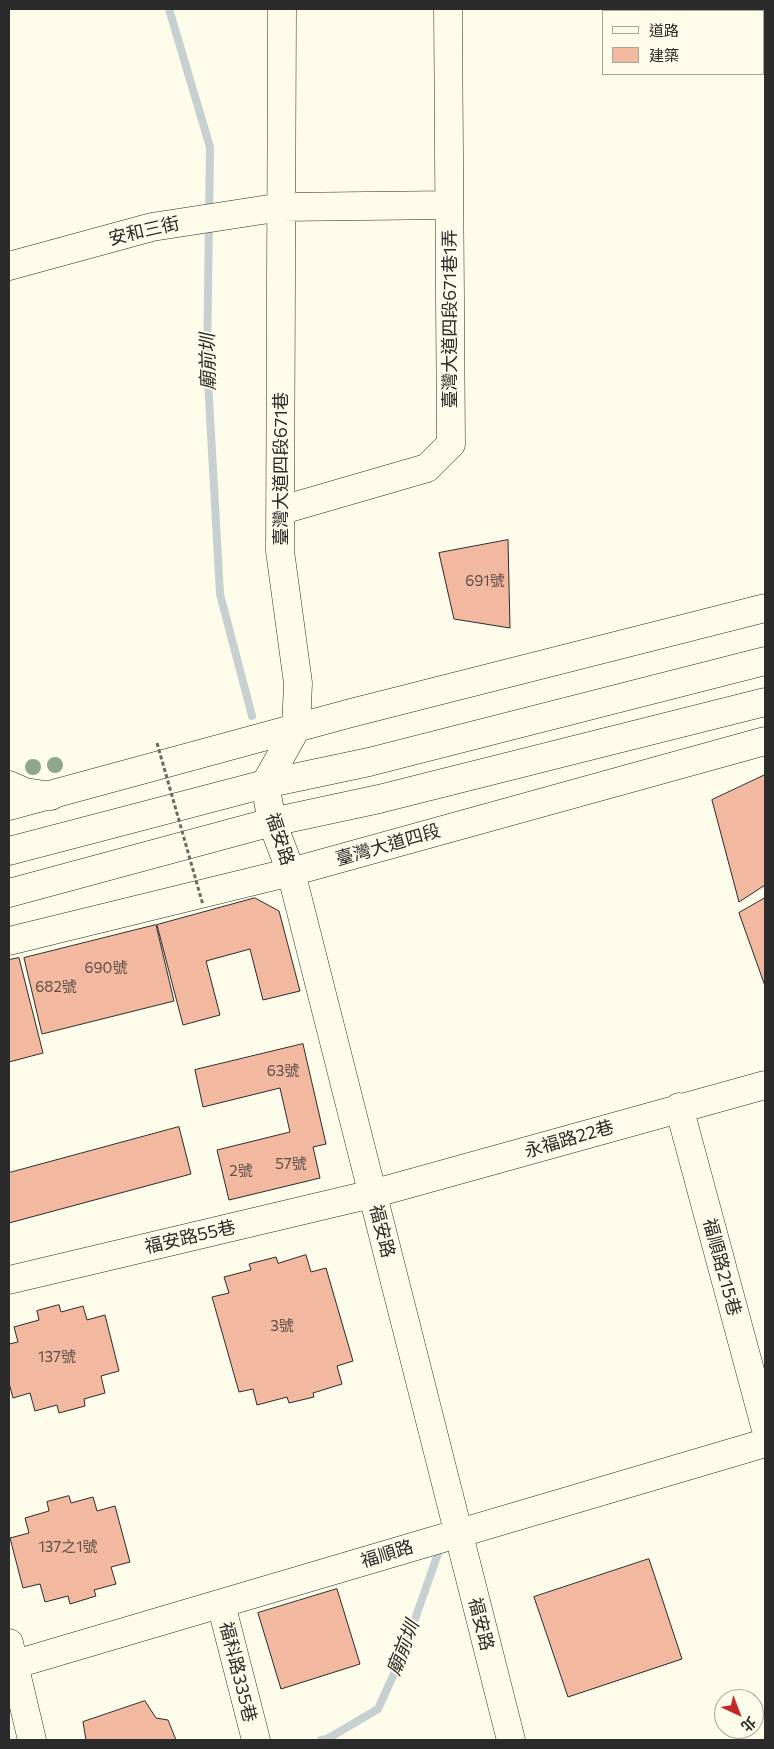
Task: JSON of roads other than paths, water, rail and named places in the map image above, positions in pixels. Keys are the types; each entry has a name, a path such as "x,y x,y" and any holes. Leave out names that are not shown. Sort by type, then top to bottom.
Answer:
{"street":[{"name":"臺灣大道四段671巷","path":"282,9 282,510 280,551 298,683 296,729"},
{"name":"臺灣大道四段671巷1弄","path":"282,510 427,468 451,444 448,9"},
{"path":"282,206 449,206"},
{"name":"安和三街","path":"9,266 152,227 282,206"},
{"path":"9,806 351,713 765,608"},
{"path":"9,851 265,784 368,762 765,661"},
{"path":"9,893 272,822 379,799 765,702"},
{"path":"265,784 296,729"},
{"name":"臺灣大道四段","path":"9,941 291,872 765,741"},
{"name":"福安路","path":"265,784 272,822 291,872 511,1740"},
{"path":"9,785 25,792 51,796"},
{"name":"永福路22巷","path":"372,1194 765,1085"},
{"name":"福順路215巷","path":"679,1108 765,1426"},
{"name":"福安路55巷","path":"9,1280 372,1194"},
{"name":"福順路","path":"11,1658 221,1604 765,1443"},
{"name":"福科路335巷","path":"221,1604 256,1740"},
{"path":"11,1658 32,1740"}],"waterway":[{"name":"廟前圳","path":"169,9 210,147 207,363 220,594 252,716"},
{"name":"廟前圳","path":"321,1740 327,1739 378,1709 402,1656 441,1545"}]}
